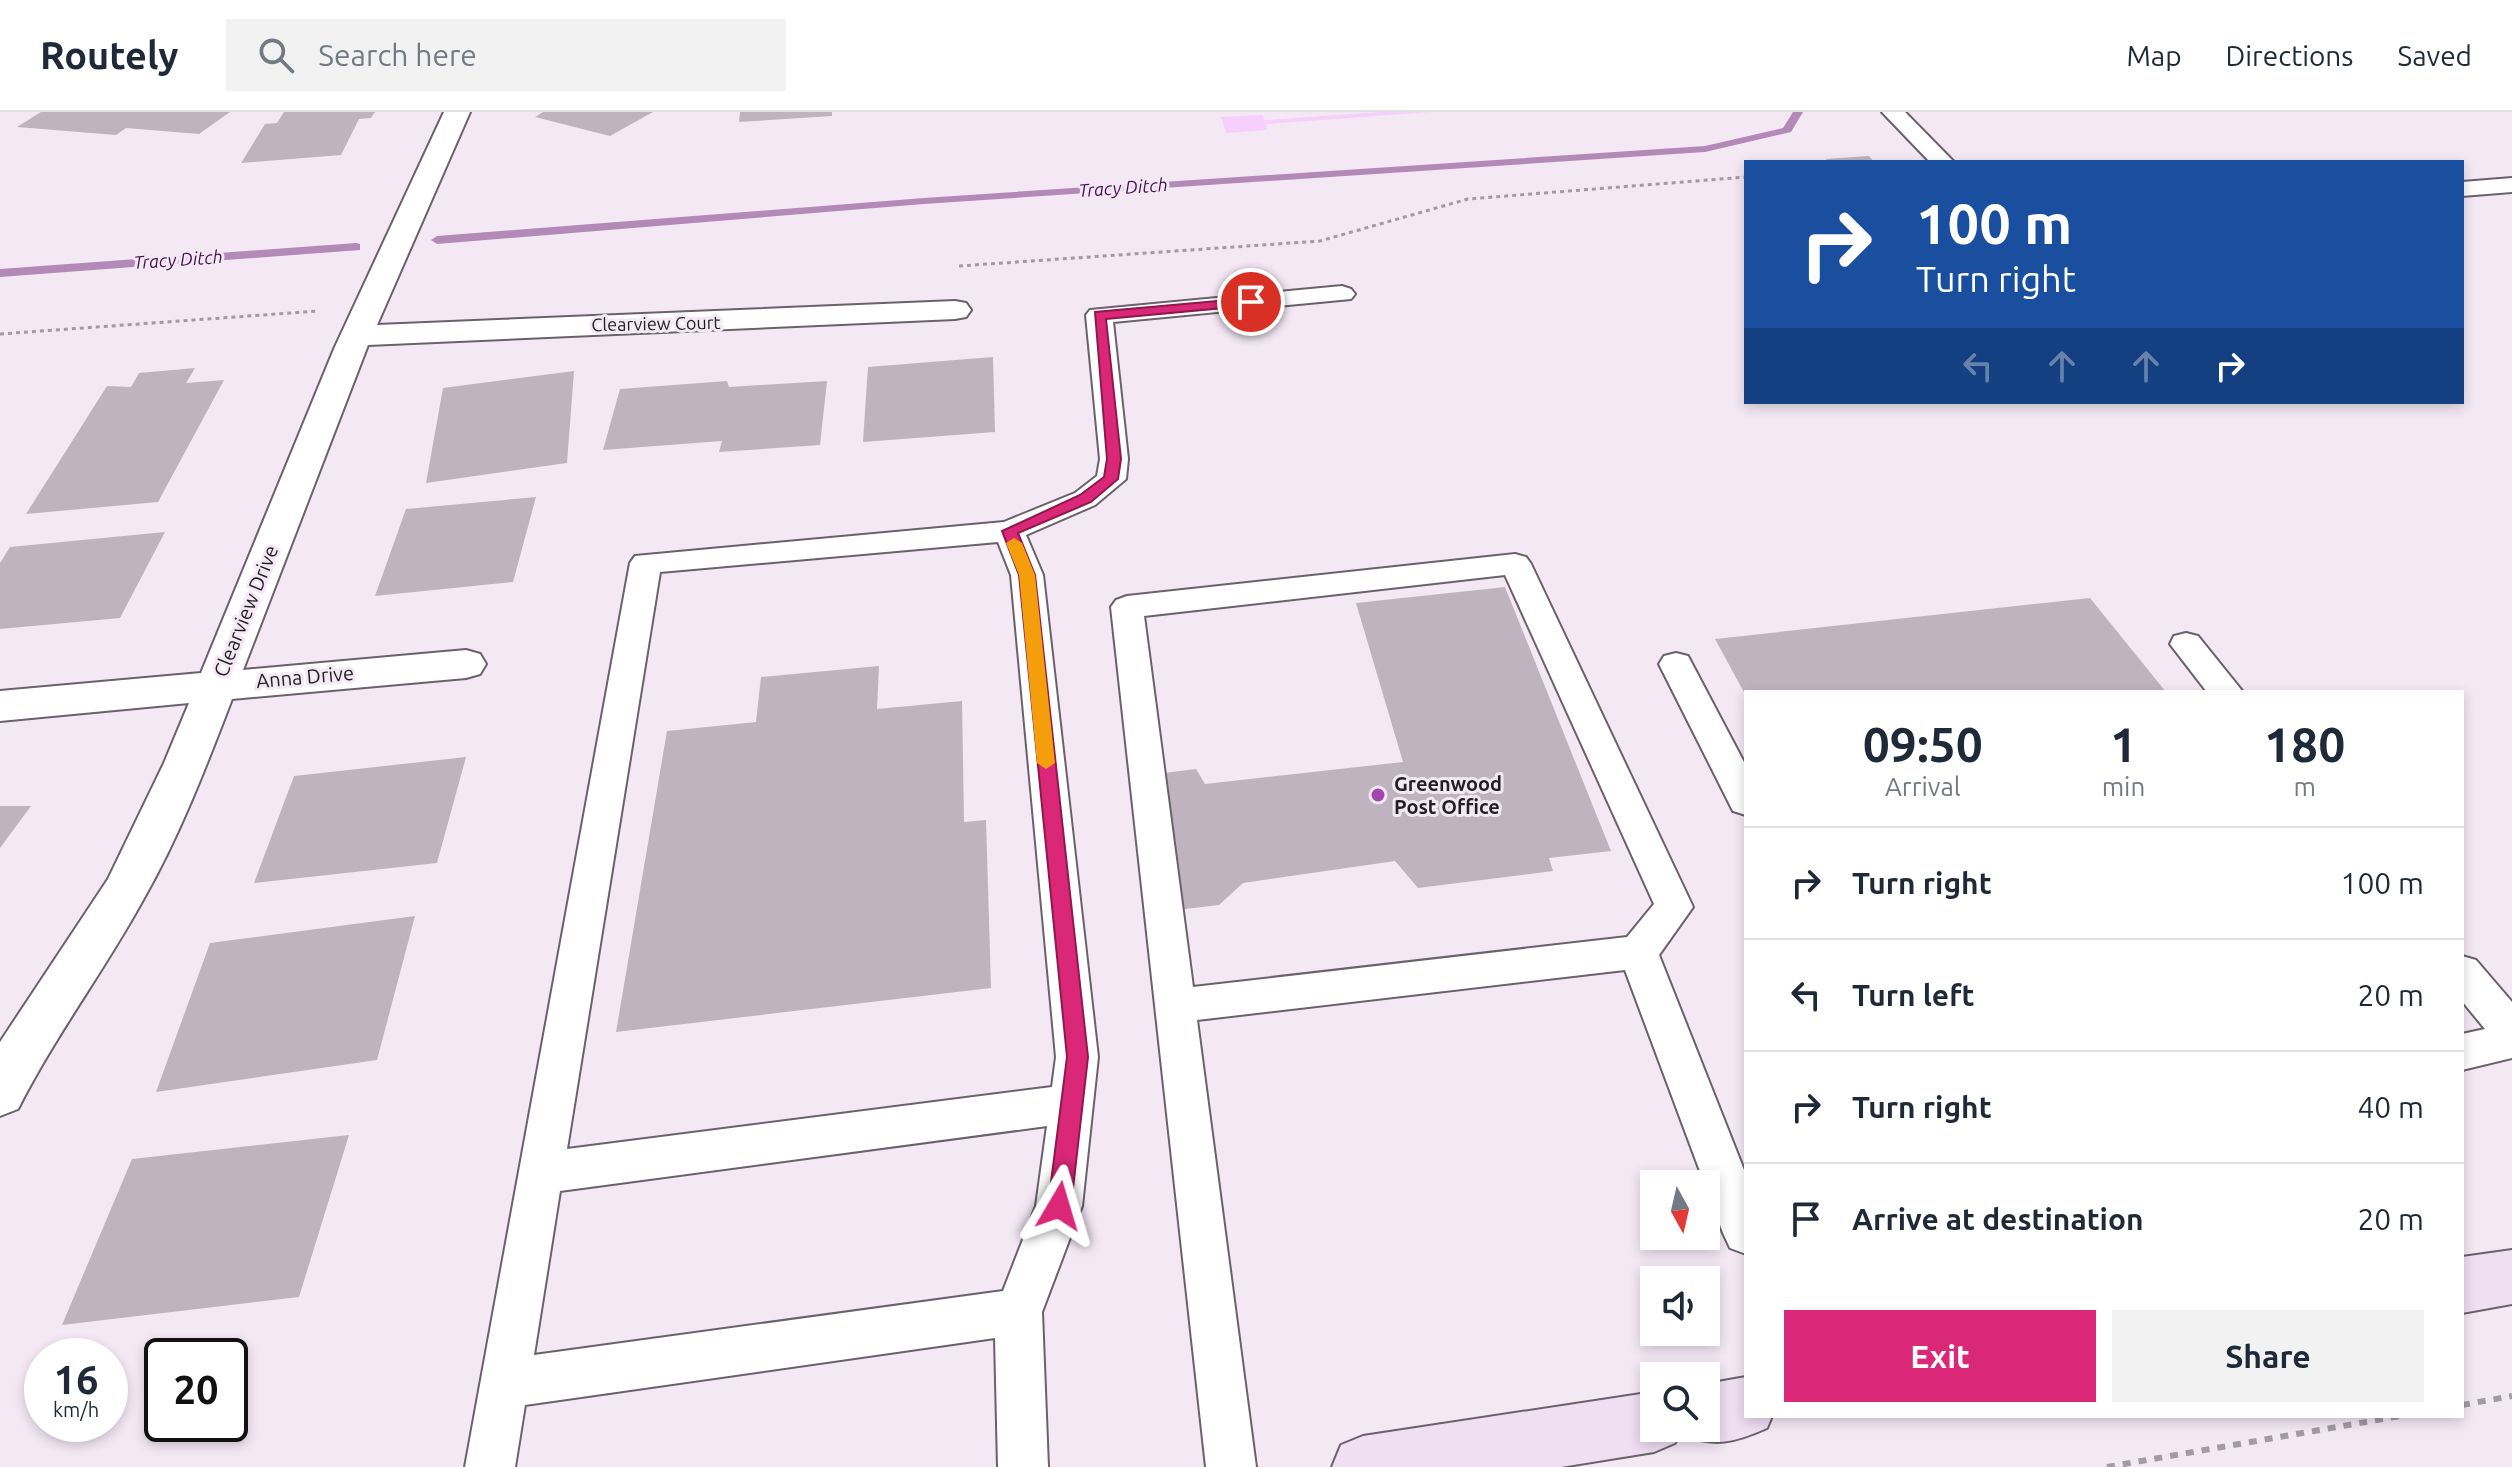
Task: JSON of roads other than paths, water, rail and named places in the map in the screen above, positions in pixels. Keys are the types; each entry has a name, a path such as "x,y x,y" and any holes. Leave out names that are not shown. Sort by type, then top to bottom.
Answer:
{"main road":[{"path":"2464,1285 2512,1277"},
{"path":"1720,1412 1744,1407"},
{"path":"1363,1467 1640,1424"}],"street":[{"name":"Clearview Drive","path":"0,1093 27,1040 126,889 186,763 362,322 457,112"},
{"name":"Clearview Court","path":"362,322 514,327 784,320 955,310"},
{"name":"Anna Drive","path":"0,706 466,664"}],"lane":[{"path":"1893,112 1941,160"},
{"path":"2464,189 2512,185"},
{"path":"490,1467 646,563 1009,531 1085,499 1111,479 1114,459 1099,315 1342,294"},
{"path":"1009,531 1027,575 1077,1057 1059,1206 1018,1312 1023,1467"},
{"path":"1174,1006 1638,952 1674,907 1515,564 1127,607 1174,1006 1231,1467"},
{"path":"2186,644 2224,690"},
{"path":"1676,664 1744,797"},
{"path":"1638,952 1744,1228"},
{"path":"2464,974 2512,1031"},
{"path":"2464,1052 2512,1040"},
{"path":"541,1173 1071,1104"},
{"path":"506,1383 1018,1312"}],"waterway":[{"name":"Tracy Ditch","path":"437,240 924,201 1705,149 1787,130 1798,112"},
{"name":"Tracy Ditch","path":"0,273 356,247"}],"place":[{"name":"Greenwood Post Office","path":"1378,795"}]}
